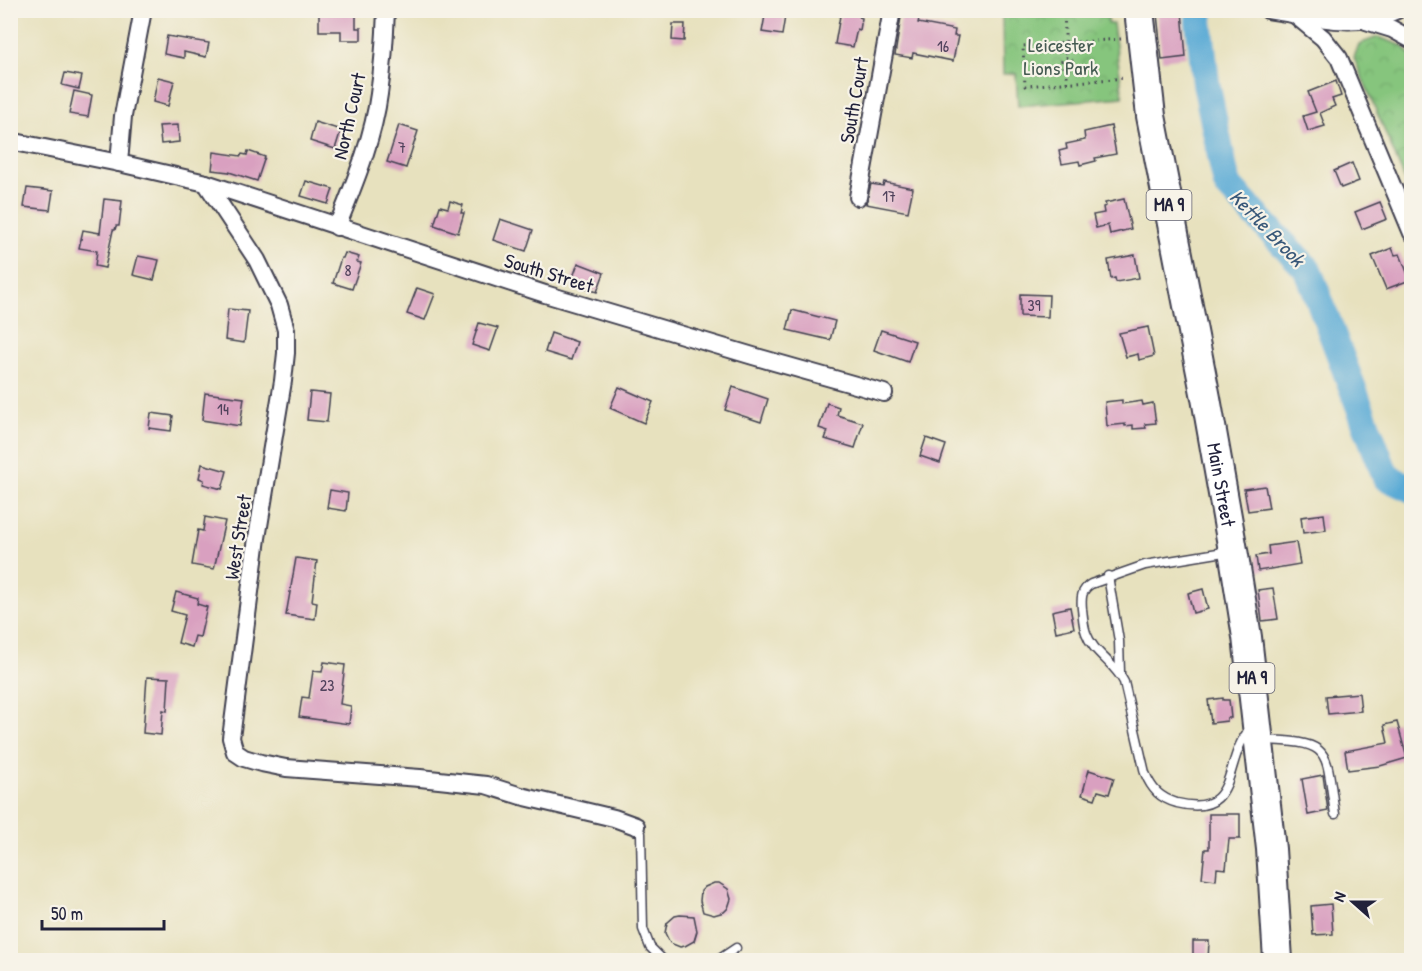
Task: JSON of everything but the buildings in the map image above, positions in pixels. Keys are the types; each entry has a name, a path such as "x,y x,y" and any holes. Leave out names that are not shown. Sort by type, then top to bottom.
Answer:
{"highway":[{"name":"Main Street","path":"1139,10 1151,116 1178,250 1247,637 1271,849 1278,960"}],"street":[{"path":"118,163 125,105 143,10"},
{"name":"North Court","path":"337,227 362,165 375,114 379,95 386,10"},
{"name":"South Court","path":"858,198 892,10"},
{"path":"1268,10 1362,21 1392,29 1412,40"},
{"path":"1362,21 1397,10"},
{"path":"1294,14 1323,38 1339,58 1412,233"},
{"path":"10,141 206,183"},
{"name":"South Street","path":"206,183 546,294 884,393"},
{"name":"West Street","path":"206,183 257,260 279,305 286,330 283,381 258,537 231,738 235,752 244,759 286,768 486,785 636,825"}],"lane":[{"path":"1233,551 1145,565 1108,576 1084,588 1081,602 1086,632 1124,682 1145,773 1150,785 1158,795 1170,801 1196,805 1218,799 1224,792 1238,747 1246,734 1258,731 1316,746 1324,754 1335,814"},
{"path":"1108,576 1119,641 1120,674"},
{"path":"636,825 641,833 643,929 650,947 663,960"},
{"path":"718,960 736,948"}],"path":[{"path":"1064,10 1066,58"},
{"path":"1123,39 1023,46 1025,86 1128,78"},
{"path":"1066,58 1072,63 1067,69 1067,83"},
{"path":"1066,58 1061,64 1067,69"}],"green space":[{"name":"Leicester Lions Park","path":"1002,11 1108,11 1108,24 1113,24 1123,97 1018,106 1016,74 1003,74"},
{"path":"1378,37 1403,46 1411,55 1411,194 1354,58 1359,44"}],"waterway":[{"name":"Kettle Brook","path":"1200,10 1199,21 1206,83 1227,185 1308,270 1386,477 1412,489"}]}
